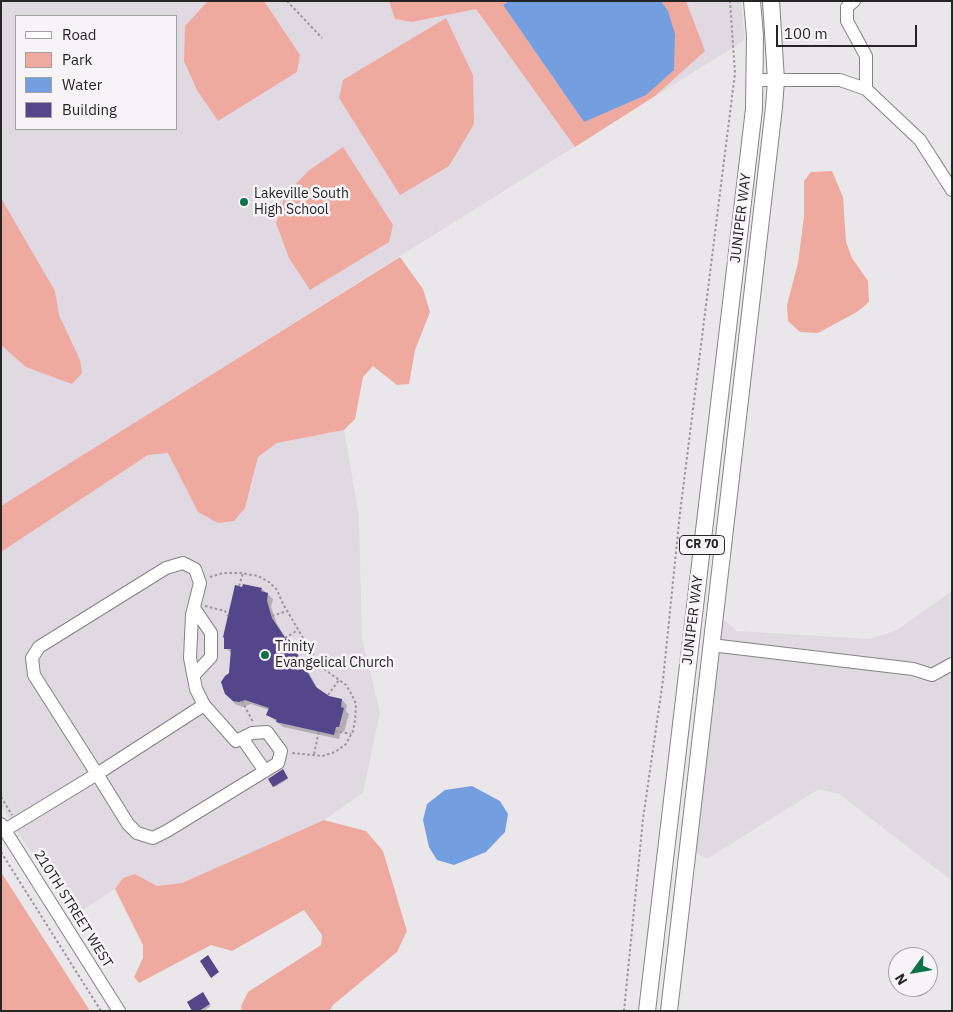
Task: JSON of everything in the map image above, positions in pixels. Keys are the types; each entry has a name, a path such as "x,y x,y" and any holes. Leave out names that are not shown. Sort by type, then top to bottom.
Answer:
{"main road":[{"name":"CR 70","path":"752,1 755,36 755,80"},
{"name":"CR 70","path":"771,1 776,80"},
{"name":"JUNIPER WAY","path":"647,1011 754,109 755,80"},
{"name":"JUNIPER WAY","path":"669,1011 776,80"}],"street":[{"path":"854,1 847,7 847,21 866,56 866,89"},
{"path":"755,80 840,80 866,89 920,140 952,190"},
{"path":"183,563 196,569 200,583 200,607 190,658 196,688 204,705 236,741 252,733 266,732 281,752 278,763 168,831 153,838 137,833 128,824 34,675 32,658 39,646 166,568 183,563"},
{"path":"194,675 211,657 212,633 200,607"},
{"path":"711,645 913,669 932,674 952,664"},
{"path":"3,827 17,823 204,705"},
{"path":"242,738 265,771"},
{"name":"210TH STREET WEST","path":"3,827 119,1011"}],"path":[{"path":"287,1 322,38"},
{"path":"624,1011 644,819 663,680 687,456 735,73 730,1"},
{"path":"200,583 223,573 243,573 258,576 269,582 277,590 298,630 324,669 339,680 352,695 356,704 355,720 346,744 336,752 322,756 295,752 280,756"},
{"path":"239,586 243,573"},
{"path":"200,607 204,600"},
{"path":"200,607 208,613"},
{"path":"200,607 225,611 228,616"},
{"path":"272,616 287,611"},
{"path":"285,638 298,630"},
{"path":"304,667 317,659"},
{"path":"328,695 339,680"},
{"path":"242,701 256,726"},
{"path":"335,731 351,734"},
{"path":"314,754 319,732"},
{"path":"1,798 17,823"},
{"path":"1,852 100,1011"}],"shaded area":[{"name":"Lakeville South High School","path":"1,1 741,1 745,40 1,506"},
{"path":"344,430 359,516 362,638 380,712 363,793 324,820 182,883 157,886 135,874 123,878 115,889 72,917 1,806 1,552 148,455 168,452 198,512 245,508 258,457 277,443"},
{"path":"952,591 952,881 839,794 819,789 707,859 690,849 714,611 737,631 869,639 895,631"}],"green space":[{"path":"208,1 264,1 300,55 297,72 218,121 197,90 184,61 185,26"},
{"path":"389,1 509,1 503,5 584,122 668,11 661,1 686,1 705,51 655,96 575,147 476,9 412,22 395,19"},
{"path":"446,18 473,75 474,124 449,166 400,195 339,98 343,80"},
{"path":"343,147 393,225 389,242 310,290 289,258 276,223 285,196 308,171"},
{"path":"832,171 843,197 846,242 852,258 868,281 869,302 857,312 818,333 800,332 788,321 787,305 798,263 804,217 804,181 811,172"},
{"path":"1,198 55,291 59,315 80,360 82,373 72,384 26,367 1,345"},
{"path":"400,257 423,289 430,312 415,350 409,384 397,385 373,366 363,377 355,419 344,430 277,443 258,457 245,508 234,521 218,523 198,512 168,453 148,455 1,552 1,506"},
{"path":"324,820 366,831 383,851 407,931 397,952 333,1005 329,1011 242,1011 241,1006 248,992 321,945 322,935 304,910 232,951 211,945 139,983 134,977 143,958 143,945 115,889 123,878 135,874 157,886 182,883"},
{"path":"1,872 90,1011 1,1011"}],"water":[{"path":"509,1 661,1 668,11 675,34 674,70 646,95 584,122 503,5"},
{"path":"472,786 500,801 508,814 505,832 486,852 454,865 437,860 429,847 423,820 427,804 445,790"}],"building":[{"name":"Trinity Evangelical Church","path":"243,584 262,588 261,591 268,593 267,601 272,618 286,639 288,638 316,687 329,696 342,699 341,707 344,708 339,727 336,727 334,735 276,722 277,720 266,715 269,708 245,700 233,701 225,694 221,682 229,673 231,649 224,649 223,637 235,585 242,587"},
{"path":"283,769 288,778 273,787 268,779"},
{"path":"208,955 219,972 211,978 200,961"},
{"path":"203,992 210,1004 199,1011 192,1011 187,1002"}],"place":[{"name":"Lakeville South High School","path":"244,202"},
{"name":"Trinity Evangelical Church","path":"265,655"}]}
